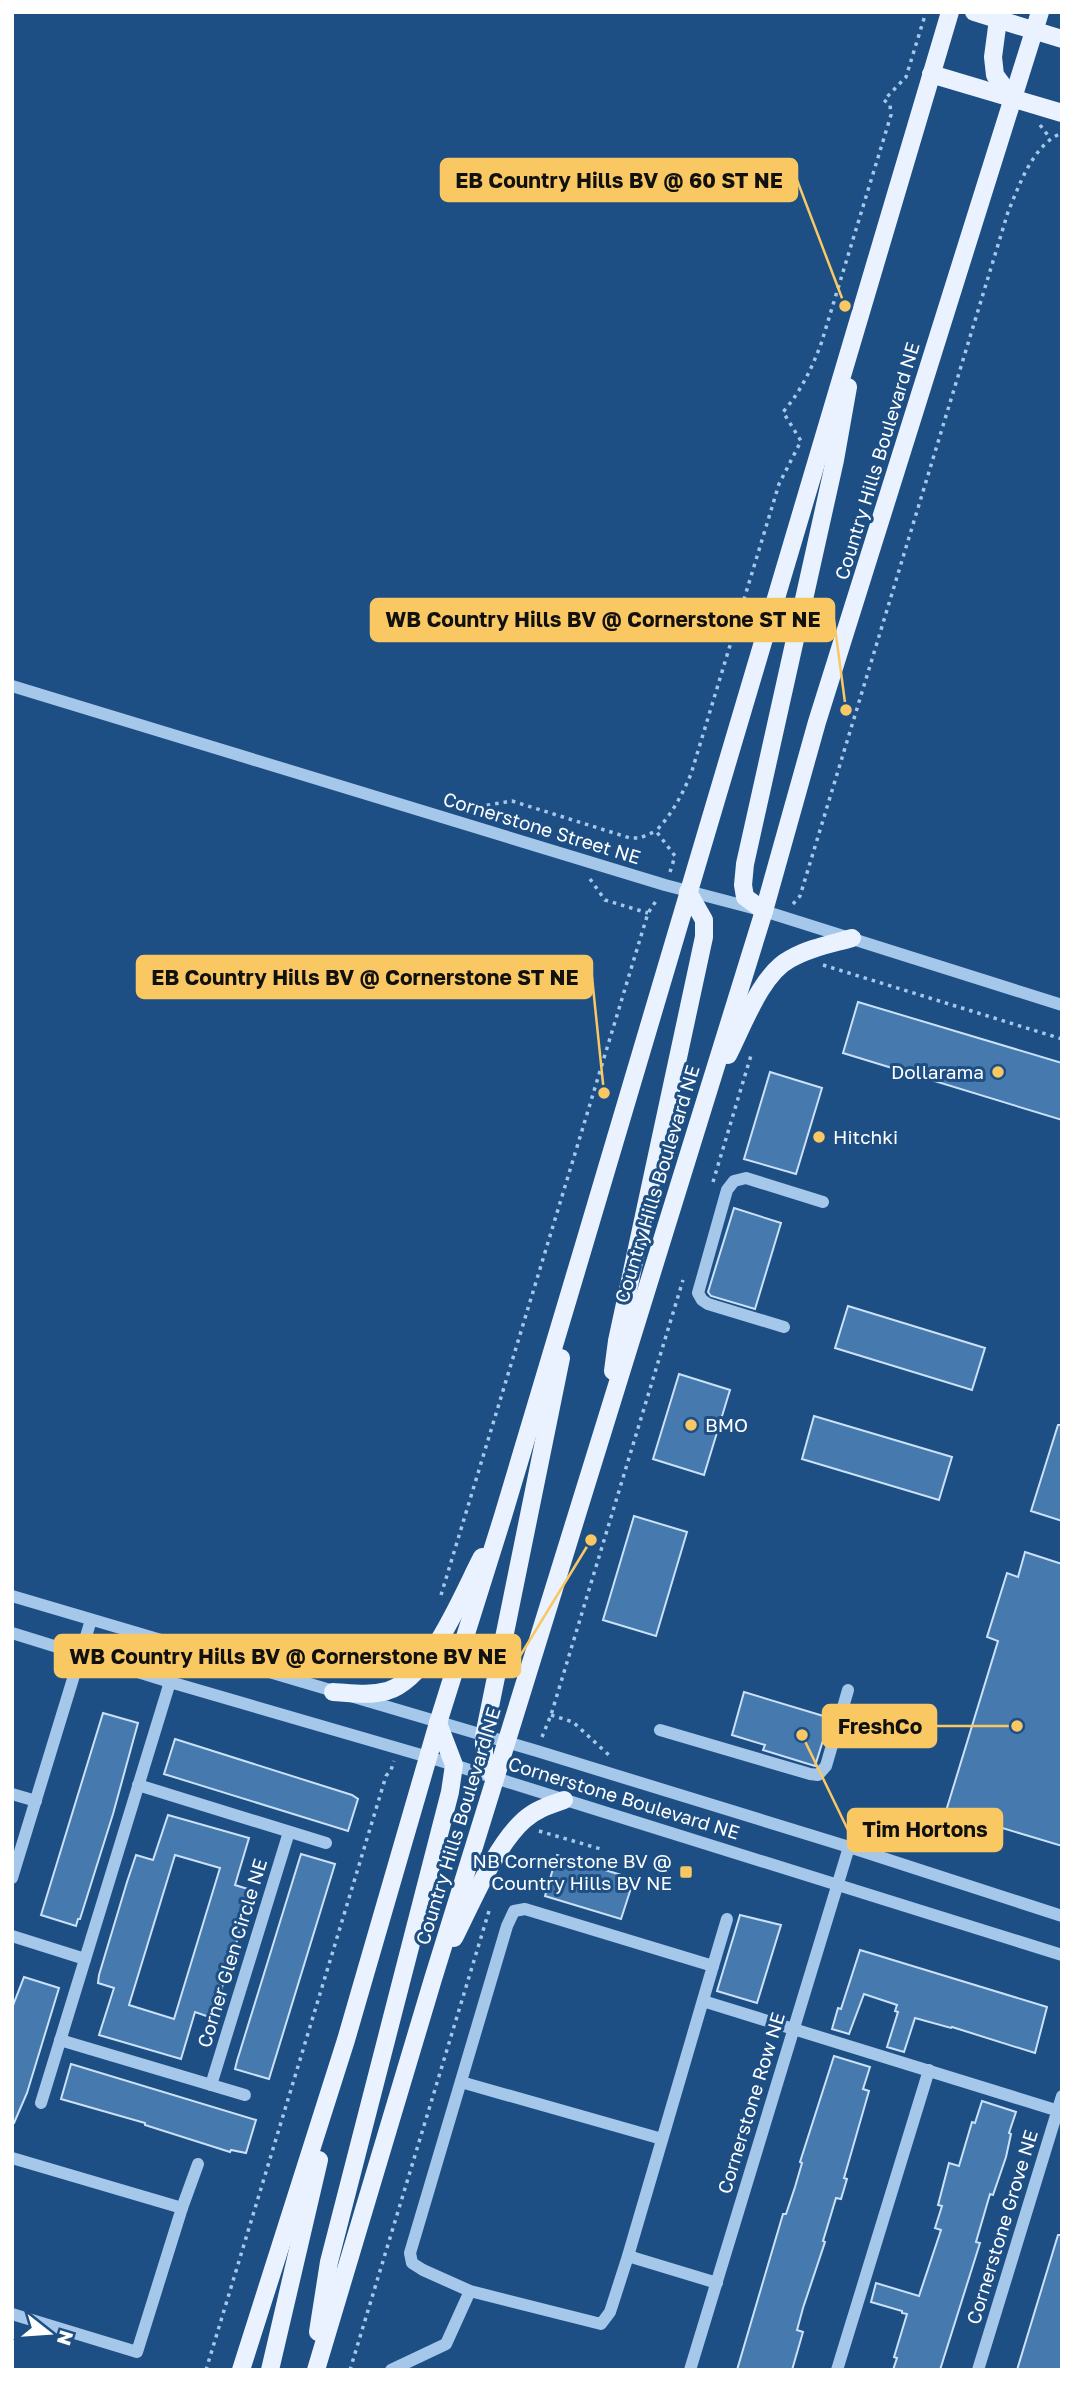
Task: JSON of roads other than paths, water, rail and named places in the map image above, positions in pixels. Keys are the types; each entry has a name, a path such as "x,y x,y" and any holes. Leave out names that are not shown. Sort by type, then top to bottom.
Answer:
{"main road":[{"path":"241,2370 346,2040 438,1723 503,1516 950,12"},
{"path":"974,12 998,16 1062,39"},
{"name":"Country Hills Boulevard NE","path":"314,2370 764,911 817,722 1040,12"},
{"path":"998,16 993,57 995,75 1013,99"},
{"path":"931,74 1062,113"},
{"path":"764,911 745,897 745,864 835,460 864,301"},
{"path":"607,1416 617,1340 704,937 704,920 688,892"},
{"path":"698,1122 722,1068 774,971 788,960 809,950 852,938"},
{"path":"495,1779 484,1764 484,1736 584,1245"},
{"path":"333,1692 370,1694 387,1691 410,1677 426,1661 503,1516"},
{"path":"314,2370 329,2262 450,1792 454,1765 438,1723"},
{"path":"433,1979 496,1858 524,1820 544,1807 564,1800"},
{"path":"270,2370 346,2040"}],"street":[{"name":"Cornerstone Street NE","path":"12,686 665,886 764,911 1062,1005"},
{"path":"784,1327 708,1304 698,1293 727,1190 734,1181 746,1178 824,1202"},
{"name":"Cornerstone Boulevard NE","path":"12,1596 537,1751 1062,1916"},
{"path":"12,1878 91,1620"},
{"name":"Cornerstone Boulevard NE","path":"12,1633 428,1757 1062,1955"},
{"path":"41,2104 170,1682"},
{"path":"660,1730 818,1775 826,1766 848,1690"},
{"path":"138,1785 326,1843"},
{"path":"12,1794 36,1801"},
{"name":"Corner Glen Circle NE","path":"211,2085 289,1832"},
{"name":"Cornerstone Row NE","path":"691,2370 849,1847"},
{"path":"713,1966 525,1909 513,1911 410,2253 412,2263 470,2291 601,2324 610,2312 628,2256 727,1919"},
{"path":"12,1936 85,1959"},
{"path":"704,2001 1060,2111"},
{"path":"60,2040 244,2095"},
{"path":"837,2370 929,2070"},
{"path":"461,2082 662,2139"},
{"name":"Cornerstone Grove NE","path":"978,2370 1060,2111 1062,2096"},
{"path":"12,2158 182,2208"},
{"path":"12,2314 137,2352 198,2164"},
{"path":"628,2256 717,2283"},
{"path":"391,2370 411,2366 446,2344 470,2291"}],"place":[{"name":"EB Country Hills BV @ 60 ST NE","path":"845,306"},
{"name":"WB Country Hills BV @ Cornerstone ST NE","path":"846,710"},
{"name":"Dollarama","path":"998,1072"},
{"name":"EB Country Hills BV @ Cornerstone ST NE","path":"604,1093"},
{"name":"Hitchki","path":"819,1137"},
{"name":"BMO","path":"691,1425"},
{"name":"WB Country Hills BV @ Cornerstone BV NE","path":"591,1540"},
{"name":"FreshCo","path":"1017,1726"},
{"name":"Tim Hortons","path":"802,1735"},
{"name":"NB Cornerstone BV @ Country Hills BV NE","path":"686,1872"}]}
